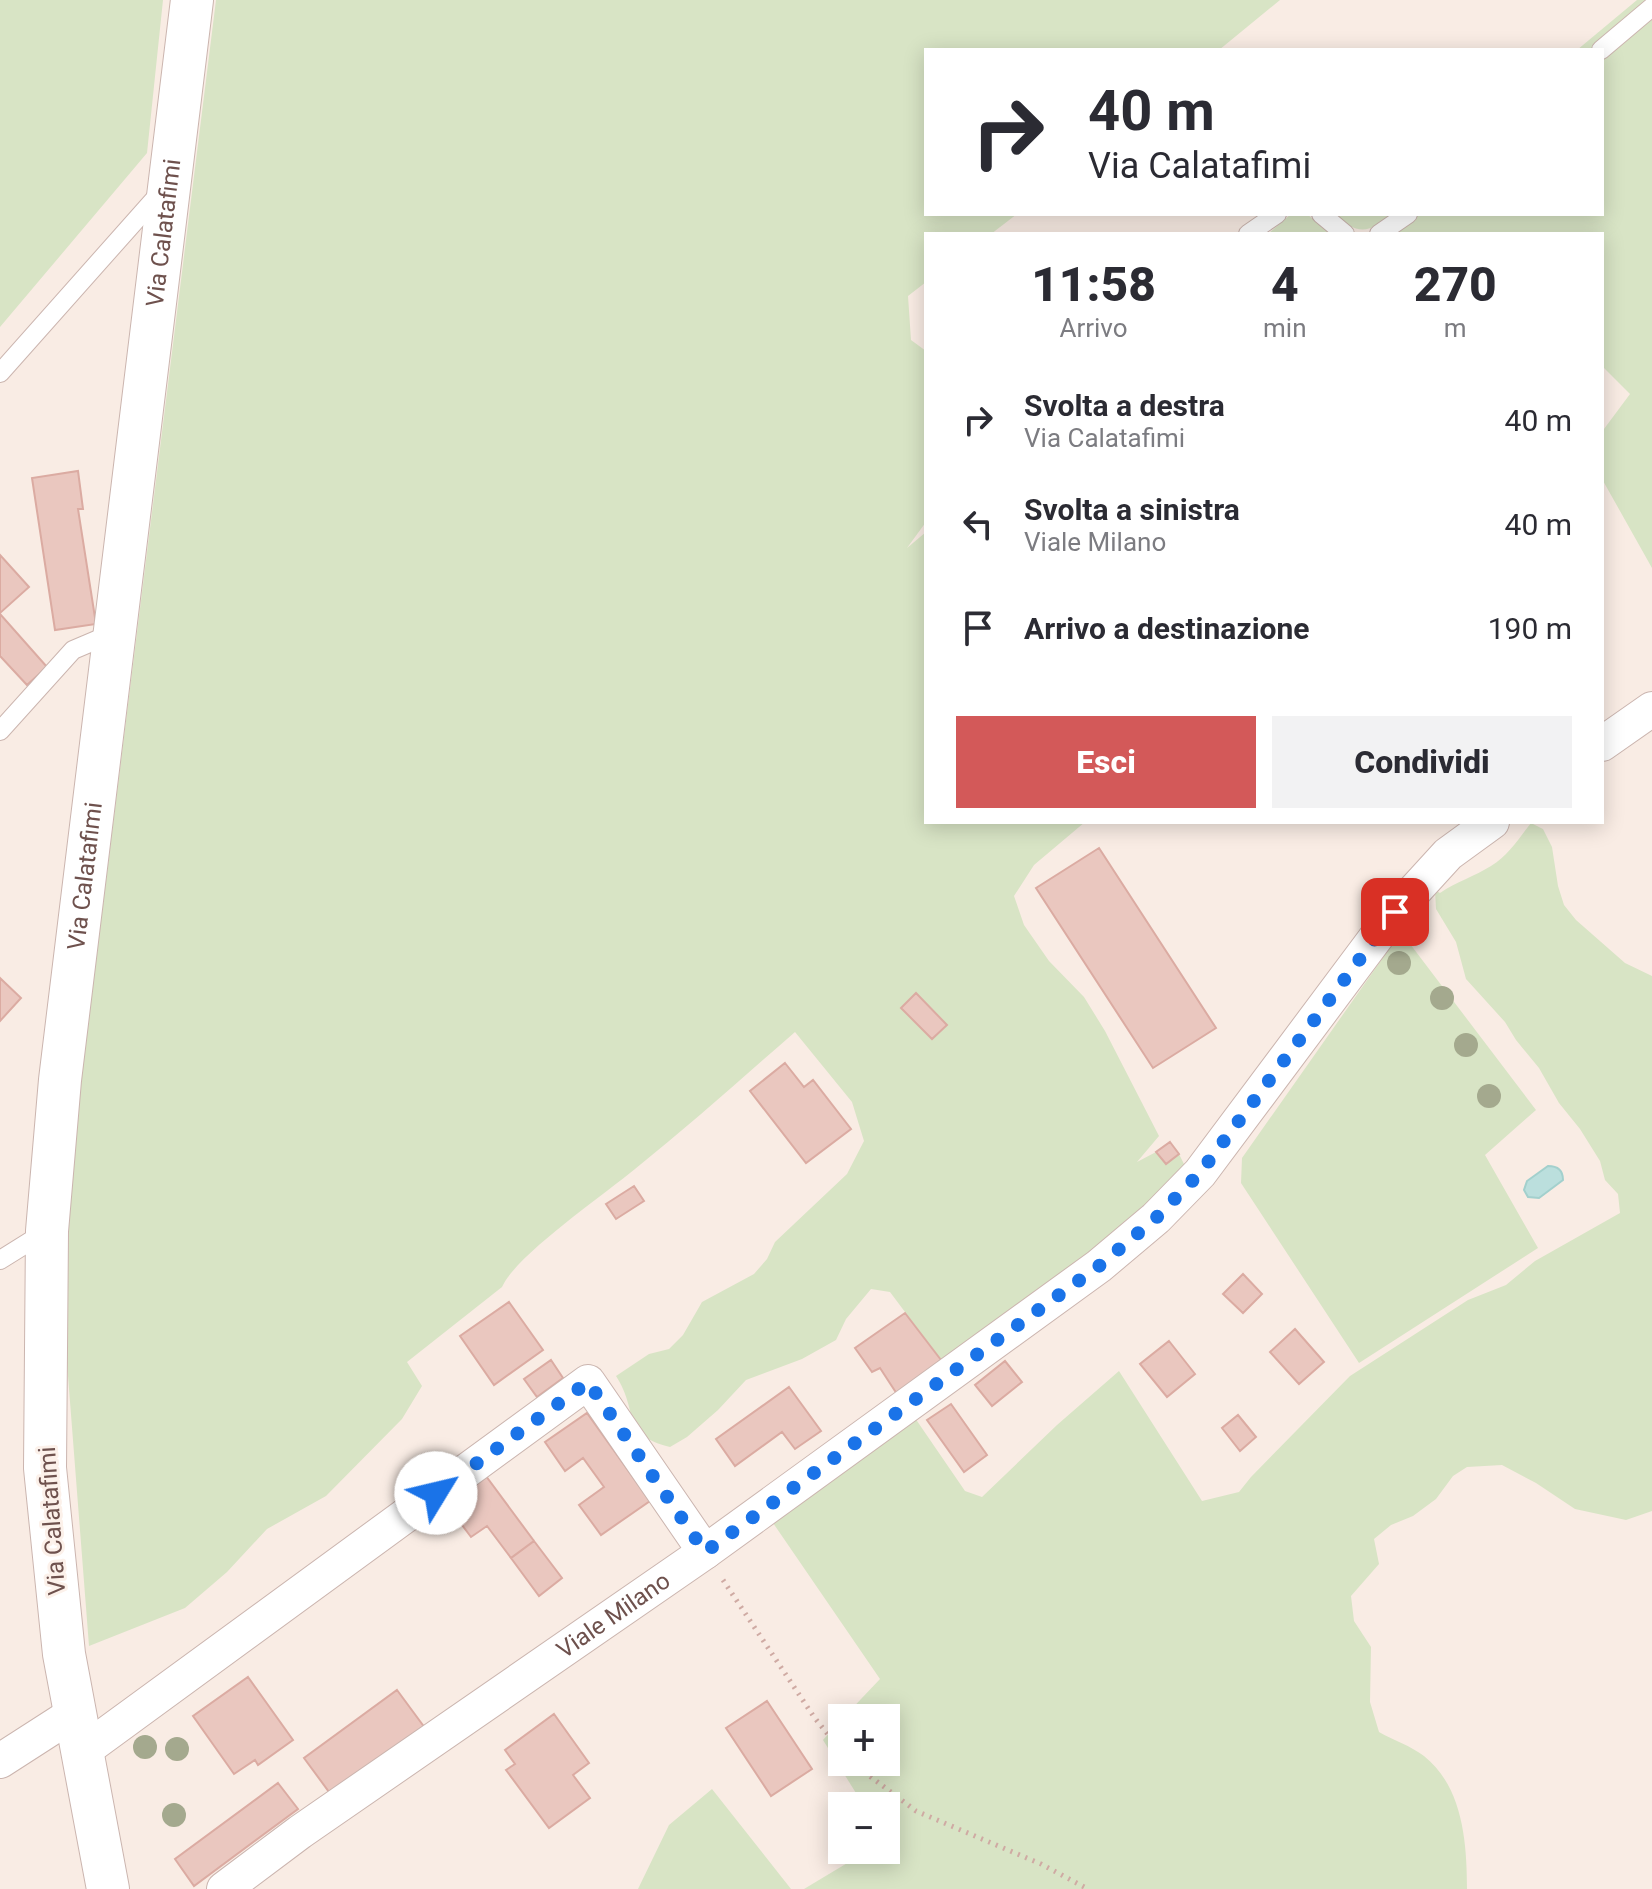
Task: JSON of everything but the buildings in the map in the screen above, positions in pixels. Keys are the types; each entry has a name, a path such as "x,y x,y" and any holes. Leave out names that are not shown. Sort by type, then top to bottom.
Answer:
{"street":[{"name":"Via Calatafimi","path":"108,1889 78,1733 56,1589 45,1468 47,1231 60,1080 192,0"},
{"path":"1604,743 1652,709"},
{"name":"Viale Milano","path":"224,1889 300,1832 705,1552 1099,1266 1156,1218 1200,1173 1395,912 1448,854 1489,824"},
{"path":"0,1761 78,1733 588,1382 705,1552"}],"lane":[{"path":"1603,48 1652,7"},
{"path":"0,373 170,182"},
{"path":"1251,232 1274,216"},
{"path":"1323,216 1343,232"},
{"path":"1382,232 1405,216"},
{"path":"0,731 73,650 113,633"},
{"path":"0,1260 47,1231"}],"path":[{"path":"705,1552 828,1734"},
{"path":"870,1776 916,1811 1041,1864 1088,1889"}],"green space":[{"path":"0,0 163,0 147,153 0,327"},
{"path":"216,0 1280,0 1221,48 924,48 924,216 1014,216 994,232 924,232 924,284 908,296 911,340 924,350 924,525 907,548 924,534 924,824 1083,824 1034,865 1014,896 1024,925 1049,961 1084,997 1105,1031 1159,1136 1137,1162 1156,1152 1166,1164 1179,1154 1185,1166 1123,1233 941,1360 890,1292 871,1289 846,1319 836,1340 802,1359 746,1380 687,1437 670,1447 643,1436 637,1429 616,1376 649,1354 669,1349 683,1335 702,1302 754,1274 767,1259 775,1242 847,1174 864,1141 852,1102 795,1032 696,1118 542,1242 502,1287 407,1362 422,1386 402,1419 326,1496 267,1529 227,1572 185,1608 89,1646 65,1303 73,1145"},
{"path":"1637,0 1652,0 1652,568 1604,483 1604,429 1630,394 1604,368 1604,232 1396,232 1416,216 1604,216 1604,48 1579,48"},
{"path":"1289,216 1309,216 1328,232 1270,232"},
{"path":"1336,216 1392,216 1364,229"},
{"path":"1530,824 1543,829 1552,847 1564,905 1576,920 1625,963 1652,976 1652,1511 1626,1520 1575,1509 1502,1465 1467,1467 1453,1476 1436,1499 1413,1516 1391,1525 1374,1539 1379,1564 1351,1596 1354,1621 1371,1647 1370,1702 1379,1732 1424,1756 1447,1783 1464,1835 1467,1889 804,1889 846,1864 900,1864 900,1792 855,1792 845,1776 900,1776 900,1704 856,1704 880,1679 771,1520 915,1418 965,1491 982,1497 1119,1371 1202,1501 1239,1492 1350,1376 1468,1300 1506,1285 1535,1261 1620,1213 1618,1194 1605,1180 1600,1161 1580,1129 1505,1022 1466,979 1456,942 1436,909 1435,890 1440,893 1497,862"},
{"path":"1401,932 1536,1110 1485,1155 1538,1248 1359,1363 1241,1183 1242,1158"},
{"path":"712,1789 791,1889 638,1889 669,1825"}],"water":[{"path":"1548,1166 1559,1169 1563,1180 1539,1198 1528,1197 1524,1190 1527,1181"}],"route":[{"path":"436,1493 588,1382 705,1552 1099,1266 1156,1218 1200,1173 1395,912"}]}
